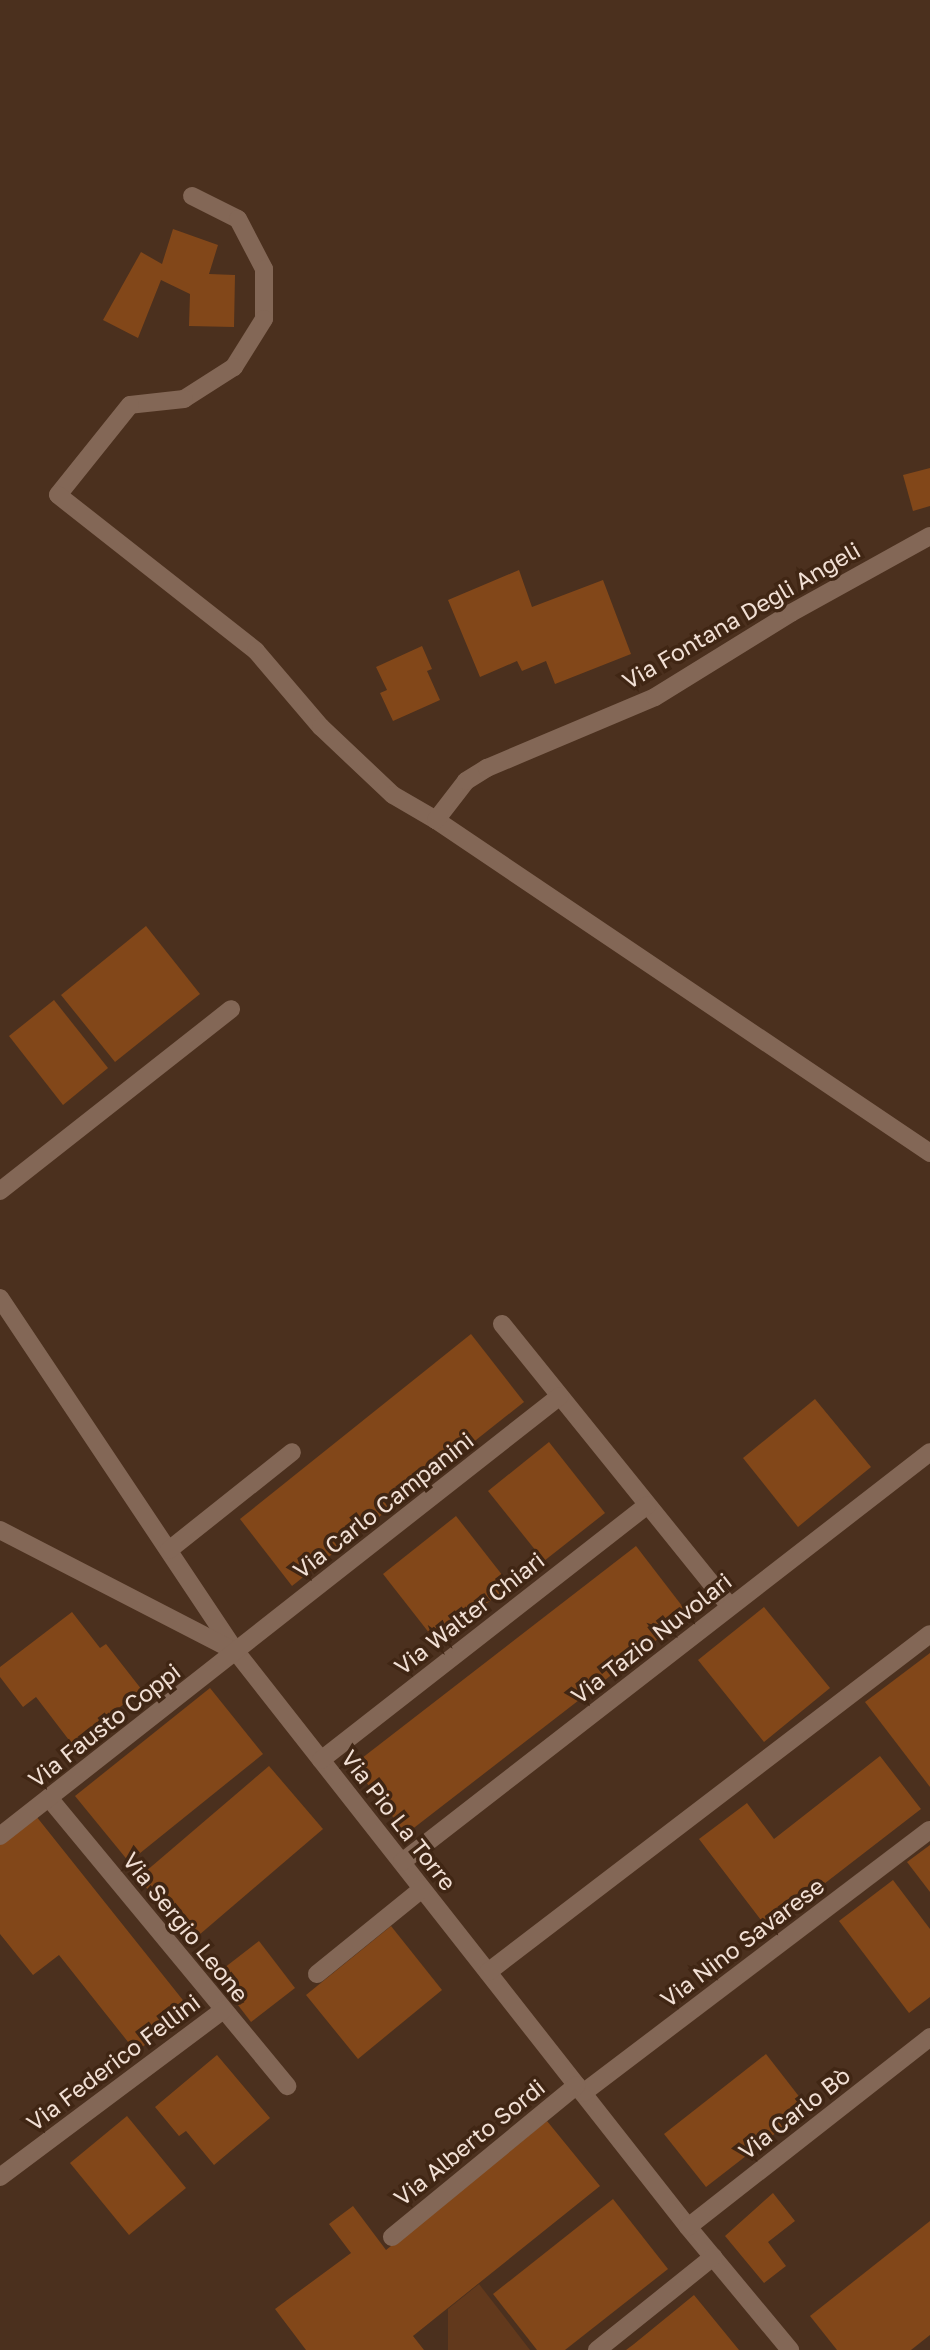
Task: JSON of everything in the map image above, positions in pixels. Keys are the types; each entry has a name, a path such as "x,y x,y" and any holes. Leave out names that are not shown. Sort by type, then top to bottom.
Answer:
{"street":[{"path":"192,196 238,219 264,269 264,319 234,367 184,400 130,405 58,495 256,651 356,763 393,795 436,820 930,1153"},
{"name":"Via Fontana Degli Angeli","path":"436,820 466,781 487,768 655,697 791,613 930,536"},
{"path":"0,1191 231,1009"},
{"name":"Via Pio La Torre","path":"0,1298 237,1653 688,2227 790,2350"},
{"path":"502,1324 730,1607"},
{"name":"Via Carlo Campanini","path":"237,1653 560,1396"},
{"path":"169,1550 292,1452"},
{"name":"Via Tazio Nuvolari","path":"402,1862 930,1452"},
{"name":"Via Walter Chiari","path":"321,1760 647,1505"},
{"path":"0,1530 237,1653"},
{"path":"488,1972 930,1634"},
{"name":"Via Fausto Coppi","path":"0,1836 237,1653"},
{"name":"Via Sergio Leone","path":"49,1798 287,2086"},
{"name":"Via Nino Savarese","path":"580,2089 930,1830"},
{"path":"317,1974 422,1889"},
{"name":"Via Federico Fellini","path":"0,2177 222,2010"},
{"name":"Via Carlo Bò","path":"688,2227 930,2037"},
{"name":"Via Alberto Sordi","path":"392,2237 580,2089"},
{"path":"597,2350 713,2257"}],"shaded area":[{"path":"479,2284 530,2350 448,2350 448,2309"}],"building":[{"path":"173,229 218,245 209,274 235,275 234,327 189,326 190,294 161,280 138,338 103,320 141,252 162,264"},
{"path":"930,468 930,506 913,511 903,475"},
{"path":"519,570 532,607 603,580 631,654 555,684 546,661 522,671 517,661 480,677 448,600"},
{"path":"422,646 432,669 427,671 440,700 393,721 380,693 387,690 376,667"},
{"path":"146,926 200,994 115,1062 61,995"},
{"path":"54,1000 108,1068 63,1105 9,1036"},
{"path":"471,1334 524,1402 292,1586 240,1519"},
{"path":"815,1399 871,1467 798,1527 743,1458"},
{"path":"549,1442 605,1513 544,1561 488,1491"},
{"path":"456,1516 510,1585 437,1643 383,1574"},
{"path":"636,1546 689,1615 406,1834 353,1765"},
{"path":"764,1607 830,1688 764,1742 698,1660"},
{"path":"72,1612 100,1648 106,1644 142,1690 72,1744 36,1697 23,1707 0,1677 0,1667"},
{"path":"930,1653 930,1787 865,1702"},
{"path":"210,1688 263,1754 129,1862 75,1796"},
{"path":"880,1756 921,1809 767,1928 699,1839 747,1803 774,1839"},
{"path":"269,1766 323,1829 192,1941 138,1878"},
{"path":"36,1816 190,2009 136,2052 59,1955 33,1975 0,1934 0,1845"},
{"path":"930,1845 930,1892 907,1862"},
{"path":"893,1880 930,1929 930,1997 909,2013 839,1921"},
{"path":"391,1926 442,1990 358,2059 306,1995"},
{"path":"259,1941 295,1988 251,2022 215,1975"},
{"path":"766,2054 808,2108 706,2187 664,2134"},
{"path":"217,2055 270,2118 214,2165 186,2131 179,2136 155,2107"},
{"path":"127,2116 186,2188 129,2235 70,2163"},
{"path":"547,2121 600,2186 413,2336 424,2350 306,2350 275,2309 351,2253 329,2224 353,2206 386,2250"},
{"path":"773,2193 795,2221 768,2242 786,2266 764,2283 725,2236"},
{"path":"613,2199 668,2269 565,2350 537,2350 493,2294"},
{"path":"930,2221 930,2335 911,2350 837,2350 810,2316"},
{"path":"694,2295 739,2350 626,2350 634,2344"}]}
